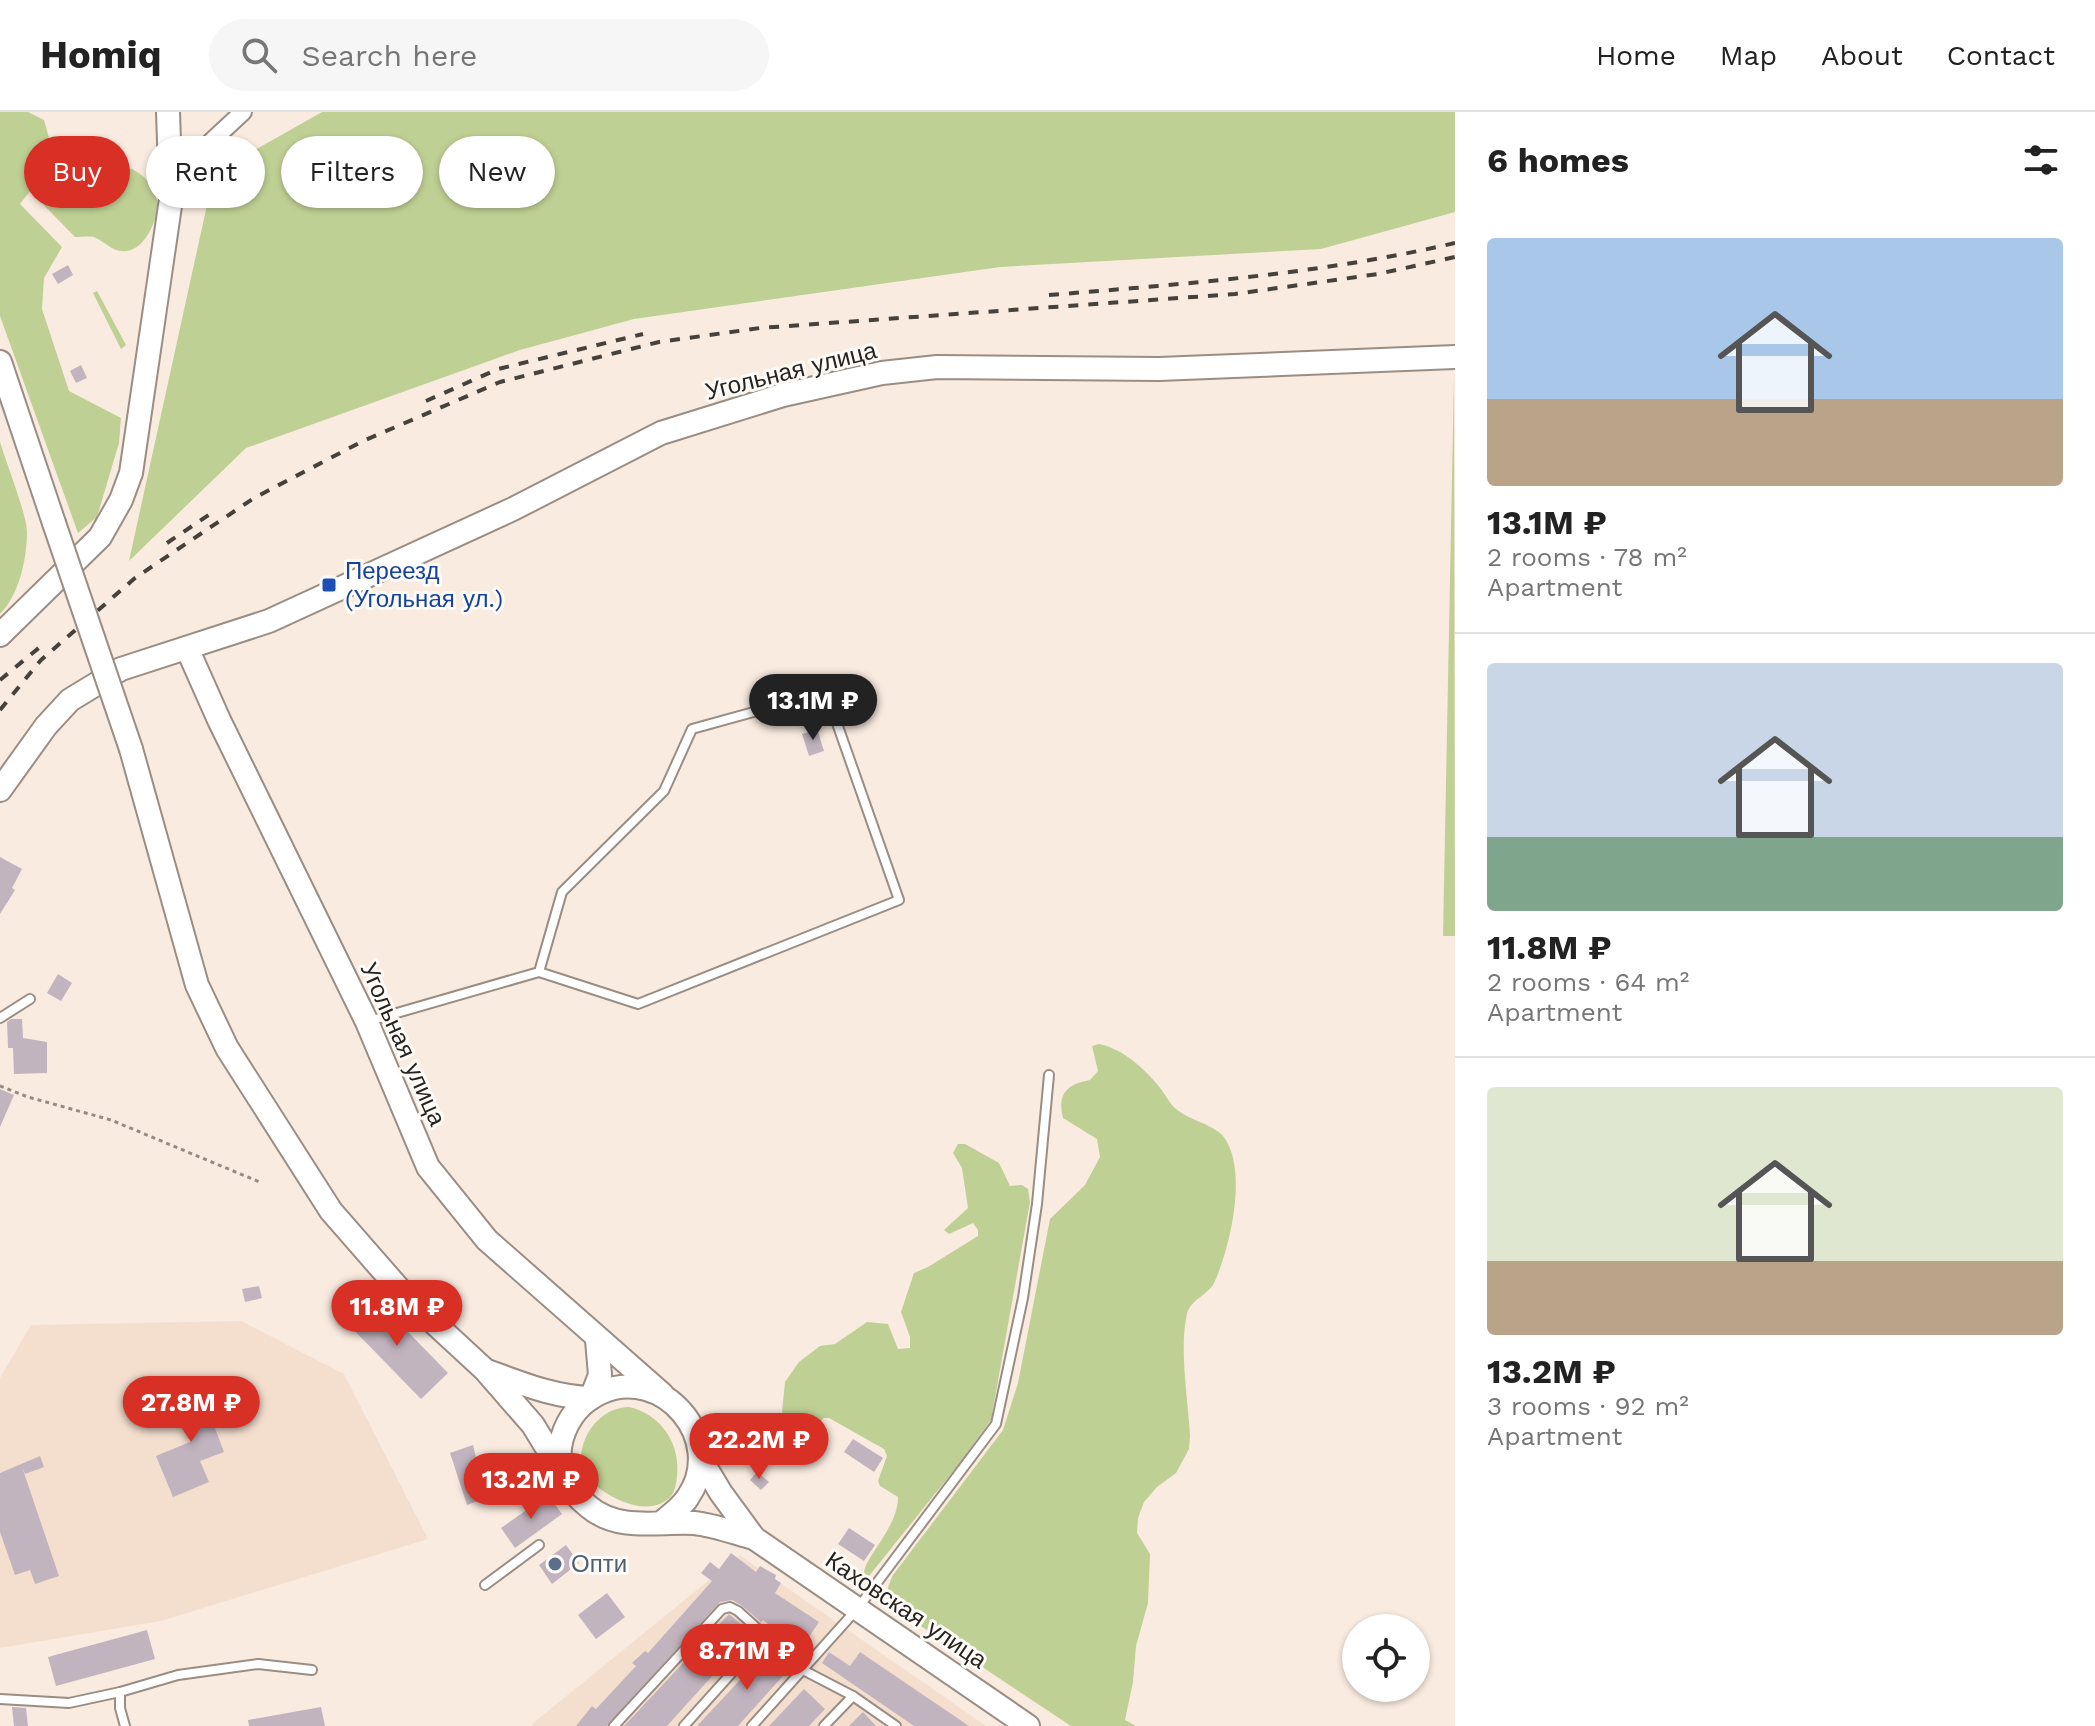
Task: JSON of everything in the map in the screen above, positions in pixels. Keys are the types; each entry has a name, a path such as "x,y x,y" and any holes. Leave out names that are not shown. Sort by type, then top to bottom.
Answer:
{"main road":[{"path":"168,112 169,136"},
{"path":"0,635 100,537 121,500 131,473 140,420 170,208"},
{"name":"Угольная улица","path":"0,790 46,726 70,700 121,669 269,621 513,509 661,433 783,395 840,381 937,367 1159,369 1455,357"},
{"path":"0,362 131,749 197,985 227,1048 331,1211 407,1298 485,1370 533,1425 559,1468 594,1512 625,1523 698,1524 754,1538"},
{"name":"Угольная улица","path":"187,648 367,1022 428,1167 487,1240 597,1340 662,1394"},
{"path":"591,1398 600,1375 597,1340"},
{"path":"485,1370 545,1392 569,1398 591,1398"},
{"path":"559,1468 559,1447 565,1428 576,1411 591,1398 608,1390 626,1387 644,1388 662,1394 678,1406 690,1421 698,1439 700,1458 697,1478 688,1497 662,1522"},
{"path":"700,1458 754,1538"},
{"name":"Каховская улица","path":"754,1538 1028,1726"}],"street":[{"path":"217,136 243,112"}],"lane":[{"path":"367,1022 539,972 638,1004 899,900 826,692 692,729 664,791 562,892 539,972"},
{"path":"0,1018 30,999"},
{"path":"752,1726 858,1608 996,1424 1023,1298 1037,1204 1049,1075"},
{"path":"485,1585 539,1545"},
{"path":"614,1726 722,1609 734,1608 803,1670 853,1696 896,1726"},
{"path":"684,1726 765,1636"},
{"path":"0,1699 61,1703 120,1692 178,1675 258,1664 312,1670"},
{"path":"120,1692 125,1726"},
{"path":"824,1726 853,1696"}],"path":[{"path":"0,1086 111,1120 262,1183"}],"shaded area":[{"path":"241,1321 344,1374 428,1539 161,1621 0,1648 0,1378 31,1325"},
{"path":"740,1555 986,1726 533,1726"}],"green space":[{"path":"0,112 28,112 44,120 48,136 24,136 24,199 20,204 62,247 44,278 42,309 69,391 121,418 119,443 97,517 78,533 0,316"},
{"path":"322,112 1455,112 1455,212 1321,249 1000,267 634,319 520,350 246,448 129,561 206,208 265,208 265,144"},
{"path":"130,168 146,179 146,208 157,208 154,222 141,244 122,251 94,237 75,237 47,208 130,208"},
{"path":"97,291 126,345 121,349 93,293"},
{"path":"1454,376 1455,936 1443,936"},
{"path":"0,442 27,532 21,576 0,614"},
{"path":"1099,1044 1117,1050 1134,1061 1176,1109 1223,1136 1231,1150 1235,1168 1234,1209 1226,1250 1214,1283 1187,1314 1184,1357 1189,1449 1176,1473 1144,1502 1138,1518 1137,1533 1150,1554 1148,1603 1136,1646 1125,1720 1136,1726 1071,1726 895,1609 888,1593 893,1575 1003,1430 1018,1383 1050,1219 1085,1185 1100,1157 1097,1139 1063,1118 1061,1110 1063,1096 1070,1087 1090,1080 1098,1071 1092,1046"},
{"path":"958,1144 965,1144 999,1163 1010,1186 1022,1185 1028,1189 1030,1202 991,1420 869,1576 864,1574 865,1567 897,1509 898,1497 880,1486 878,1481 887,1456 884,1449 829,1418 824,1418 803,1438 793,1438 786,1430 782,1412 785,1382 799,1362 820,1346 835,1344 867,1322 888,1324 898,1349 910,1348 910,1337 901,1312 914,1273 978,1236 973,1223 949,1234 944,1230 968,1208 962,1168 953,1153"},
{"path":"629,1407 651,1416 666,1432 676,1453 675,1489 658,1505 633,1505 621,1501 597,1487 581,1470 582,1448 592,1428 607,1413"}],"building":[{"path":"68,265 73,275 58,284 52,274"},
{"path":"81,365 87,378 76,383 70,371"},
{"path":"817,729 824,751 809,756 802,734"},
{"path":"0,857 22,869 12,888 15,890 0,914"},
{"path":"58,974 72,983 61,1001 47,993"},
{"path":"22,1019 23,1038 47,1042 47,1073 14,1074 13,1048 8,1048 7,1022"},
{"path":"0,1089 14,1095 0,1127"},
{"path":"259,1286 262,1298 245,1302 242,1289"},
{"path":"373,1296 448,1373 421,1399 346,1322"},
{"path":"198,1383 224,1452 200,1461 209,1482 173,1497 156,1456 192,1441 173,1393"},
{"path":"853,1439 883,1458 874,1472 844,1452"},
{"path":"473,1445 486,1498 467,1505 450,1453"},
{"path":"40,1456 44,1467 25,1474 22,1467 59,1576 35,1584 30,1570 15,1575 0,1532 0,1473"},
{"path":"757,1472 769,1482 761,1490 750,1480"},
{"path":"548,1495 562,1514 515,1548 501,1528"},
{"path":"849,1528 875,1545 864,1561 838,1544"},
{"path":"566,1545 579,1563 552,1584 539,1565"},
{"path":"731,1553 756,1572 760,1566 776,1575 775,1579 781,1583 775,1593 819,1622 797,1655 778,1638 782,1635 763,1620 761,1622 732,1600 720,1602 607,1726 576,1726 592,1706 596,1709 636,1666 632,1663 645,1651 648,1653 712,1581 701,1573 710,1562 719,1569"},
{"path":"607,1593 625,1617 596,1639 578,1615"},
{"path":"729,1614 751,1633 667,1726 624,1726"},
{"path":"147,1630 155,1659 56,1686 48,1657"},
{"path":"769,1649 790,1668 738,1726 697,1726"},
{"path":"829,1652 850,1666 860,1652 969,1726 914,1726 822,1663"},
{"path":"804,1689 825,1709 809,1726 769,1726"},
{"path":"12,1707 26,1708 28,1726 14,1726"},
{"path":"321,1707 325,1726 249,1726 248,1720"},
{"path":"863,1712 876,1726 849,1726"}],"railway":[{"path":"1049,295 1304,270 1455,243"},
{"path":"0,710 41,660 135,578 254,498 363,441 500,382 659,342 760,328 1235,294 1378,274 1455,257"},
{"path":"426,401 498,369 643,334"},
{"path":"167,543 213,512"},
{"path":"0,680 46,642"}],"place":[{"name":"Переезд (Угольная ул.)","path":"329,585"},
{"name":"Опти","path":"555,1564"}]}
